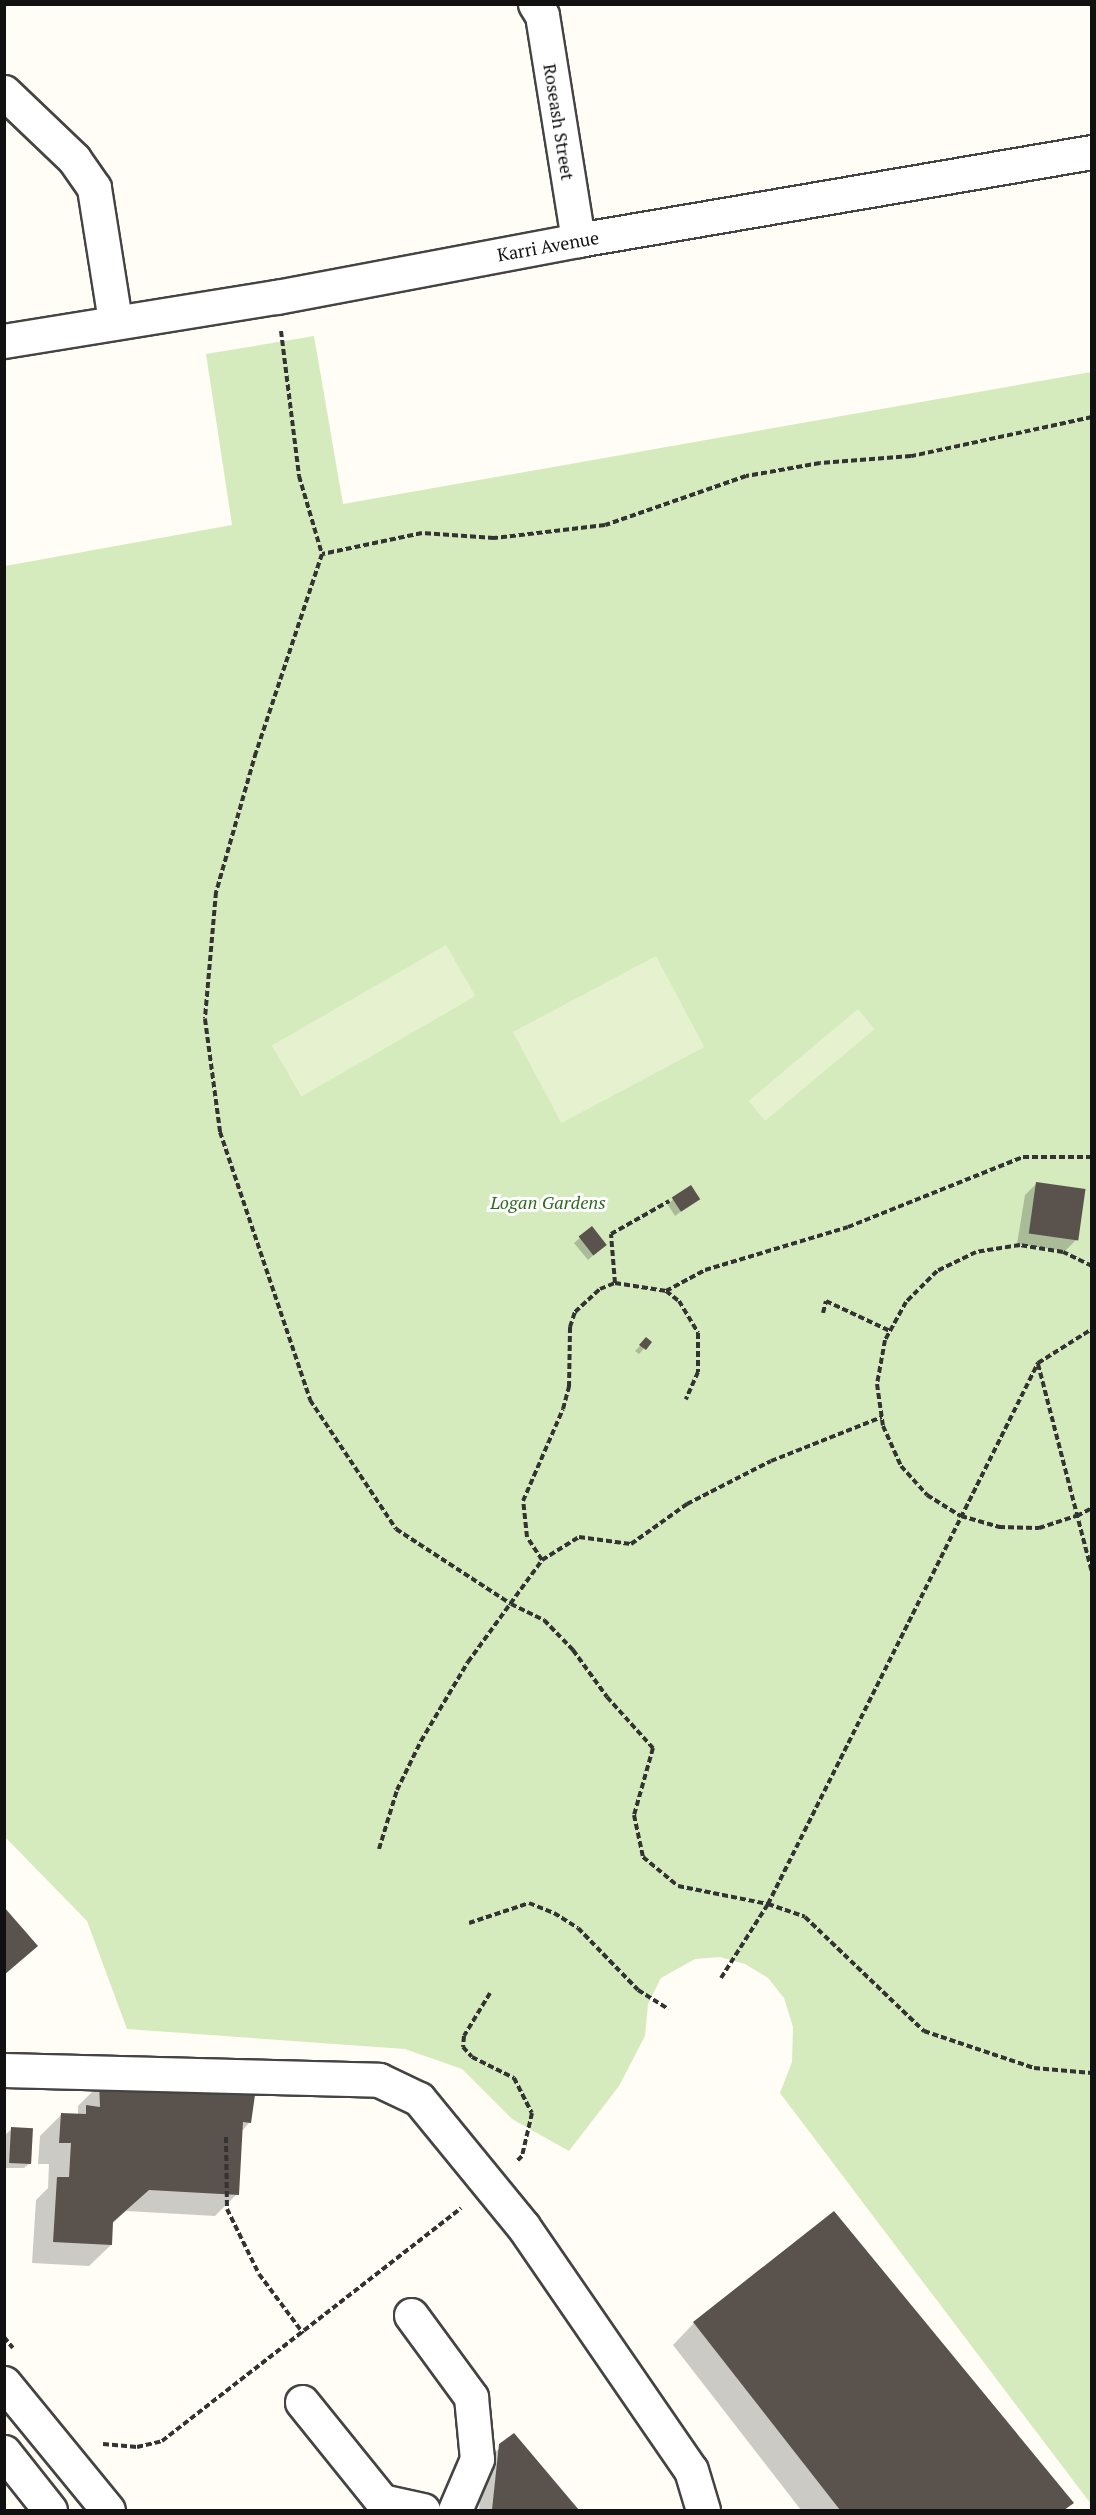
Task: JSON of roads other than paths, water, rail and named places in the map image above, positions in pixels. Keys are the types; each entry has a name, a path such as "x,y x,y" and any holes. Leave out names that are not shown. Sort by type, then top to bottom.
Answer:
{"street":[{"name":"Roseash Street","path":"535,4 542,15 578,240"},
{"path":"4,92 74,159 94,188 115,321"},
{"name":"Karri Avenue","path":"4,341 115,321 277,297 578,240 1092,152"},
{"path":"4,2070 379,2080 419,2098 524,2226 691,2470 703,2511"},
{"path":"411,2315 471,2397 477,2459 454,2511"},
{"path":"11,2369 108,2511"},
{"path":"302,2402 382,2501 423,2511"},
{"path":"4,2452 50,2511"}],"park label":[{"name":"Logan Gardens","path":"548,1202"}]}
